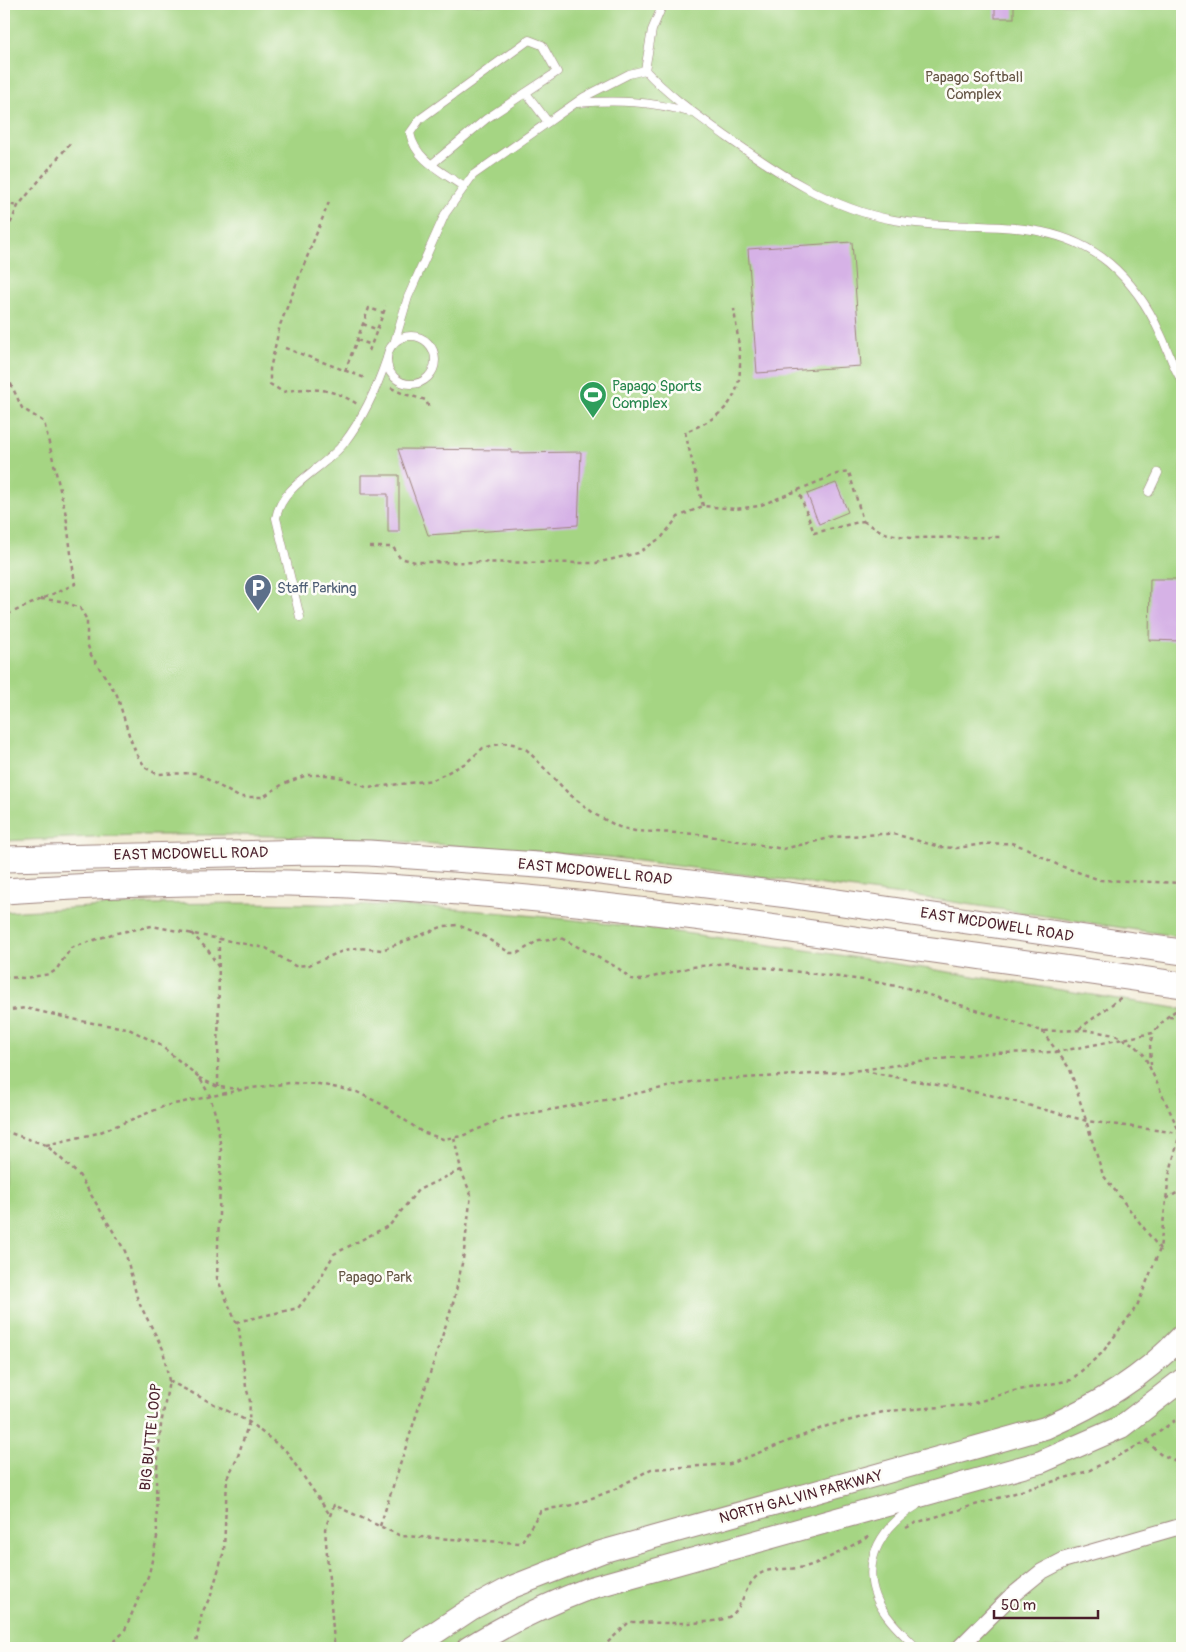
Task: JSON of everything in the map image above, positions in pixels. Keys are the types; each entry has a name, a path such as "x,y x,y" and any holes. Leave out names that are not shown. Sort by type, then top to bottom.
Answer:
{"main road":[{"name":"EAST MCDOWELL ROAD","path":"4,859 312,852 369,853 552,866 788,894 1182,952"},
{"name":"EAST MCDOWELL ROAD","path":"4,891 288,883 437,890 561,901 738,921 1182,985"},
{"name":"NORTH GALVIN PARKWAY","path":"412,1648 471,1609 512,1587 592,1555 1045,1428 1126,1386 1149,1368 1182,1336"},
{"name":"NORTH GALVIN PARKWAY","path":"468,1648 515,1621 590,1588 1041,1462 1094,1440 1127,1422 1182,1380"}],"street":[{"path":"959,1648 1009,1598 1041,1572 1064,1560 1182,1526"}],"lane":[{"path":"644,70 652,30 663,4"},
{"path":"432,164 486,119 557,72 542,45 529,40 420,119 410,133 412,146 421,156 432,164 464,187"},
{"path":"300,617 276,518 278,505 288,493 343,444 365,410 394,344 408,297 445,214 473,175 575,104 628,74 644,70"},
{"path":"644,70 668,94 783,176 829,200 891,220 920,225 1013,226 1056,235 1085,247 1120,273 1142,298 1160,332 1175,370 1182,380"},
{"path":"526,93 548,122"},
{"path":"575,104 612,101 658,104 695,114"},
{"path":"387,358 390,373 402,382 417,383 424,380 434,368 433,352 423,340 408,337 394,344"},
{"path":"1149,492 1158,473"},
{"path":"917,1648 898,1629 876,1598 871,1572 872,1562 877,1543 893,1522 906,1512 949,1488"}],"path":[{"path":"4,238 18,206 72,141"},
{"path":"329,202 280,325 270,369 270,384 284,392 303,388 322,389 349,399 365,410"},
{"path":"4,203 18,206"},
{"path":"369,351 386,306"},
{"path":"345,371 369,308 384,313"},
{"path":"703,506 685,432 712,419 724,410 736,394 741,363 734,309"},
{"path":"363,324 378,330"},
{"path":"357,340 372,345"},
{"path":"285,348 365,378"},
{"path":"4,369 22,408 44,422 66,514 75,584 4,616"},
{"path":"391,388 426,400 429,408"},
{"path":"370,547 393,546 400,558 415,562 596,563 638,552 662,537 678,517 703,506 736,509 759,506 837,474 849,472 863,521"},
{"path":"798,489 814,533 863,521 884,532 910,538 1002,537"},
{"path":"41,600 62,601 80,608 88,620 87,643 90,655 117,695 130,738 137,755 146,768 157,774 196,772 240,797 263,797 283,784 307,775 326,775 343,778 368,788 433,780 466,763 484,748 504,743 513,744 527,750 569,794 596,815 620,827 634,831 698,834 783,849 834,838 881,834 894,834 940,847 957,848 1011,842 1058,865 1100,880 1182,882"},
{"path":"4,977 25,978 50,974 56,970 71,948 112,934 152,926 190,932 219,941 266,948 295,966 309,965 345,950 358,948 382,950 444,926 458,925 482,935 510,952 518,952 539,940 561,938 618,968 631,978 640,980 712,963 744,964 788,972 821,973 906,988 1042,1031 1086,1030 1124,1038 1144,1054 1180,1133 1166,1199 1160,1250 1137,1306 1102,1353 1071,1380 1009,1392 968,1405 887,1411 827,1426 730,1464 651,1469 606,1493 574,1505 541,1510 522,1543 402,1536 334,1505 325,1529 334,1642 327,1648"},
{"path":"190,932 204,945 219,968"},
{"path":"218,1087 219,941"},
{"path":"1077,1030 1123,996"},
{"path":"1151,1069 1150,1046 1153,1033 1167,1016 1182,1006"},
{"path":"4,1010 25,1008 86,1022 127,1028 160,1045 199,1077 218,1087 246,1089"},
{"path":"1167,1016 1182,1018"},
{"path":"1042,1031 1070,1070 1104,1175 1160,1250"},
{"path":"46,1145 98,1133 165,1106 246,1089 290,1083 318,1084 357,1092 383,1105 422,1132 443,1138 462,1136 504,1118 696,1081 860,1070 986,1053 1057,1052 1153,1033"},
{"path":"860,1070 990,1095 1087,1122 1180,1133"},
{"path":"195,1648 202,1613 210,1595 224,1551 227,1478 237,1459 249,1422 250,1401 246,1387 239,1329 217,1278 220,1150 216,1120 210,1096 199,1077"},
{"name":"BIG BUTTE LOOP","path":"4,1131 46,1145 79,1175 125,1251 138,1301 164,1349 169,1381 161,1425 156,1479 157,1537 149,1574 124,1632 106,1648"},
{"path":"380,1526 454,1300 463,1259 471,1195 462,1170 454,1137"},
{"path":"236,1322 298,1308 317,1284 334,1254 390,1225 418,1190 462,1170"},
{"path":"1166,1199 1182,1190"},
{"path":"169,1381 249,1422 286,1451 330,1515"},
{"path":"1147,1441 1160,1454 1174,1460 1177,1469 1182,1473"},
{"path":"602,1648 629,1622 707,1622 722,1620 732,1615 746,1588 766,1572 786,1571 808,1566 873,1536"},
{"path":"1179,1648 1182,1642"}],"green space":[{"name":"Papago Sports Complex","path":"4,4 1182,4 1182,937 940,900 608,857 354,838 135,835 4,841"},
{"name":"Papago Park","path":"141,904 375,905 457,909 639,927 821,952 1182,1009 1182,1648 4,1648 4,912"}],"building":[{"path":"995,4 1014,4 1014,18 995,18"},
{"path":"852,242 861,366 757,373 748,249"},
{"path":"398,449 511,450 511,453 581,452 578,525 428,535"},
{"path":"361,475 399,475 399,532 388,532 388,494 361,494"},
{"path":"836,483 848,512 819,524 807,494"},
{"path":"1150,579 1182,579 1182,641 1149,640"}],"place":[{"name":"Papago Sports Complex","path":"593,419"},
{"name":"Staff Parking","path":"258,612"}],"park label":[{"name":"Papago Softball Complex","path":"974,86"}]}
